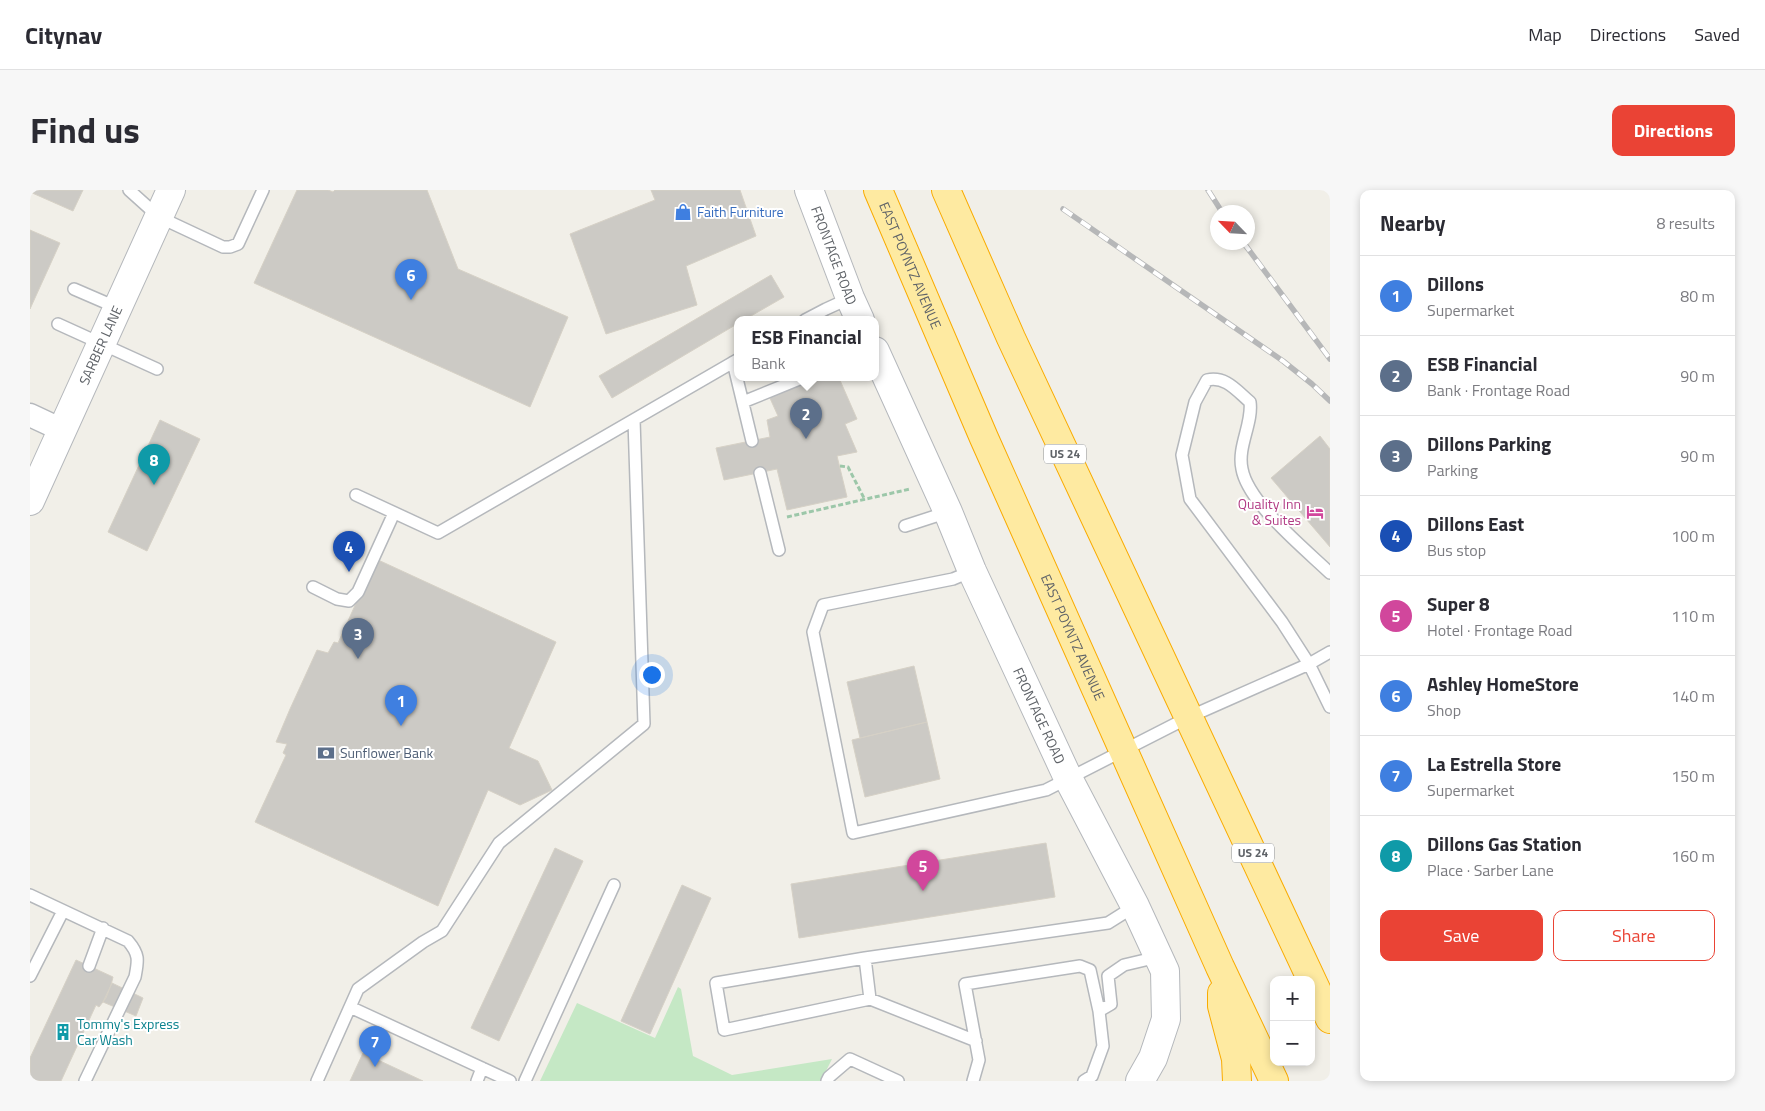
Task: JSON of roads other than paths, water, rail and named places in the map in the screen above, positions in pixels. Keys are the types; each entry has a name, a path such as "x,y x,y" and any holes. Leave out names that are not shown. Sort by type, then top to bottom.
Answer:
{"highway":[{"name":"EAST POYNTZ AVENUE","path":"878,190 980,429 1220,966 1274,1081"},
{"name":"US 24","path":"946,190 1020,356 1330,1019"},
{"path":"1220,966 1222,1006 1236,1059 1237,1081"}],"street":[{"name":"SARBER LANE","path":"30,501 171,190"},
{"name":"FRONTAGE ROAD","path":"809,190 855,309"},
{"name":"FRONTAGE ROAD","path":"879,361 948,512 972,571 1068,778 1135,906 1165,971 1166,1019 1154,1058 1140,1081"},
{"path":"30,415 62,430"}],"lane":[{"path":"129,190 159,217 223,247 238,244 263,190"},
{"path":"74,289 118,308"},
{"path":"812,316 826,308 855,309"},
{"path":"58,324 157,368"},
{"path":"356,495 438,534 734,362"},
{"path":"1330,573 1272,517 1250,490 1242,470 1241,455 1251,411 1250,402 1225,381 1216,378 1207,380 1195,402 1182,455 1190,499 1282,622 1309,664 1330,707"},
{"path":"739,381 752,441"},
{"path":"743,402 795,381"},
{"path":"317,1081 358,989 423,942 442,931 499,843 644,724 634,420"},
{"path":"760,473 779,550"},
{"path":"905,526 948,512"},
{"path":"313,587 337,599 349,601 358,592 394,513"},
{"path":"972,571 953,579 823,605 813,632 854,833 1046,790 1189,717 1309,664 1330,652"},
{"path":"525,1081 614,886"},
{"path":"30,895 103,928 128,942 136,950 138,959 135,977 85,1081"},
{"path":"976,1041 870,999 724,1030 716,983 865,958 1108,923 1135,906"},
{"path":"30,976 63,911"},
{"path":"89,966 103,928"},
{"path":"1099,1010 1112,1004 1108,976 1124,965 1158,957"},
{"path":"865,958 870,999"},
{"path":"973,1081 979,1060 965,984 1080,966 1090,970 1099,1010 1103,1046 1092,1076 1084,1081"},
{"path":"350,1007 510,1081"},
{"path":"827,1081 828,1077 850,1059 898,1081"},
{"path":"477,1081 482,1068"}],"railway":[{"path":"1208,190 1218,205"},
{"path":"1063,209 1283,361 1330,401"},
{"path":"1249,250 1330,359"}],"place":[{"name":"Faith Furniture","path":"683,212"},
{"name":"Ashley HomeStore","path":"411,300"},
{"name":"ESB Financial","path":"806,439"},
{"name":"Dillons Gas Station","path":"154,485"},
{"name":"Quality Inn & Suites","path":"1315,512"},
{"name":"Dillons East","path":"349,572"},
{"name":"Dillons Parking","path":"358,659"},
{"name":"Dillons","path":"401,726"},
{"name":"Sunflower Bank","path":"326,753"},
{"name":"Super 8","path":"923,891"},
{"name":"Tommy's Express Car Wash","path":"63,1032"},
{"name":"La Estrella Store","path":"375,1067"}]}
